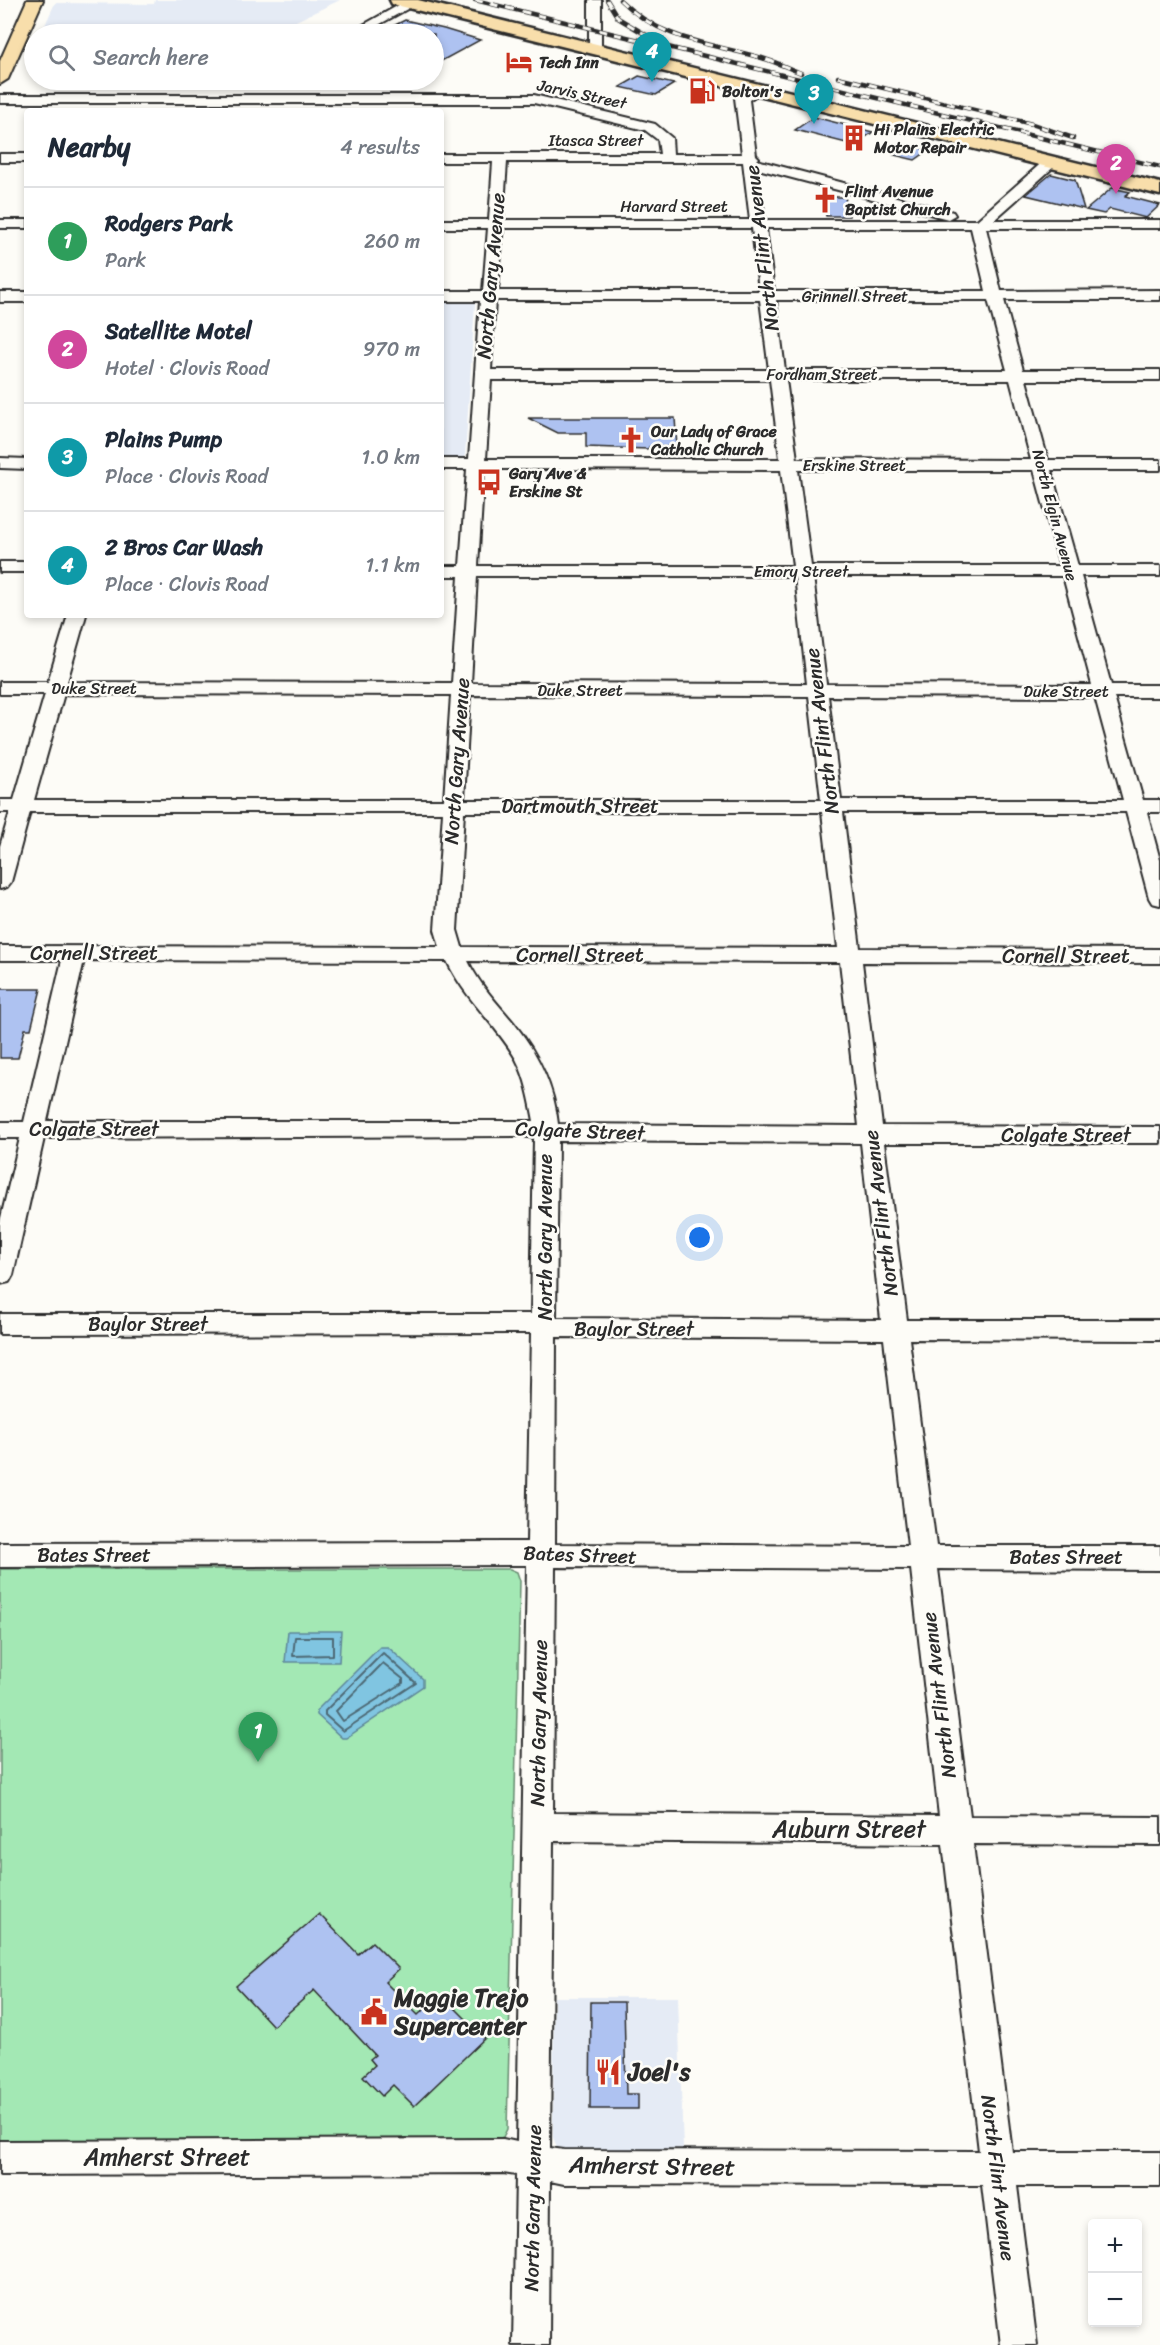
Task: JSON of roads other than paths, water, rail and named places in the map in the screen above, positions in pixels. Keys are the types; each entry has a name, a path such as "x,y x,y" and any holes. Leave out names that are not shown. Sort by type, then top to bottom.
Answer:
{"highway":[{"path":"405,2 1160,189"}],"main road":[{"path":"24,24 35,0"},
{"path":"0,79 24,25"}],"street":[{"path":"595,0 595,49"},
{"path":"369,24 405,2"},
{"name":"North Flint Avenue","path":"757,90 742,98 752,160 803,571 1019,2345"},
{"path":"306,108 319,93"},
{"name":"Jarvis Street","path":"0,99 319,93 544,100 650,127 664,138 667,158"},
{"path":"0,158 24,158"},
{"name":"Itasca Street","path":"444,158 752,160 979,224"},
{"name":"North Gary Avenue","path":"500,158 469,571 446,930 466,980 527,1059 538,1084 546,1131 531,2345"},
{"path":"979,224 1051,162"},
{"path":"907,224 921,218 921,212 917,207"},
{"path":"0,224 24,224"},
{"name":"Harvard Street","path":"444,224 1160,224"},
{"name":"North Elgin Avenue","path":"979,224 995,296 1160,898"},
{"name":"Grinnell Street","path":"444,296 1160,295"},
{"path":"0,297 24,297"},
{"name":"Fordham Street","path":"483,375 1160,375"},
{"path":"0,464 24,461"},
{"name":"Erskine Street","path":"444,464 1160,465"},
{"path":"0,567 24,567"},
{"name":"Emory Street","path":"444,571 1160,571"},
{"path":"0,882 76,618"},
{"name":"Duke Street","path":"0,688 1160,690"},
{"name":"Dartmouth Street","path":"0,806 1160,806"},
{"path":"0,1275 75,952"},
{"name":"Cornell Street","path":"0,953 1160,956"},
{"name":"Colgate Street","path":"0,1130 523,1128 570,1134 1160,1135"},
{"name":"Baylor Street","path":"0,1324 520,1322 566,1329 1160,1330"},
{"name":"Bates Street","path":"0,1555 502,1553 1160,1558"},
{"name":"Auburn Street","path":"538,1827 1160,1831"},
{"name":"Amherst Street","path":"0,2158 503,2156 564,2167 1160,2169"}],"water":[{"path":"288,1631 341,1631 339,1662 285,1662"},
{"path":"380,1647 388,1647 423,1679 423,1686 346,1738 342,1738 317,1715 317,1710"}],"railway":[{"path":"475,0 1160,167"},
{"path":"607,0 618,18 648,36"},
{"path":"620,0 636,14 669,32 767,60 801,73"},
{"path":"838,77 1032,124 1073,138"}],"place":[{"name":"Tech Inn","path":"519,62"},
{"name":"2 Bros Car Wash","path":"652,82"},
{"name":"Bolton's","path":"702,91"},
{"name":"Plains Pump","path":"814,124"},
{"name":"Hi Plains Electric Motor Repair","path":"854,138"},
{"name":"Satellite Motel","path":"1116,194"},
{"name":"Flint Avenue Baptist Church","path":"825,200"},
{"name":"Our Lady of Grace Catholic Church","path":"631,440"},
{"name":"Gary Ave & Erskine St","path":"489,482"},
{"name":"Rodgers Park","path":"258,1762"},
{"name":"Maggie Trejo Supercenter","path":"374,2012"},
{"name":"Joel's","path":"608,2072"}]}
